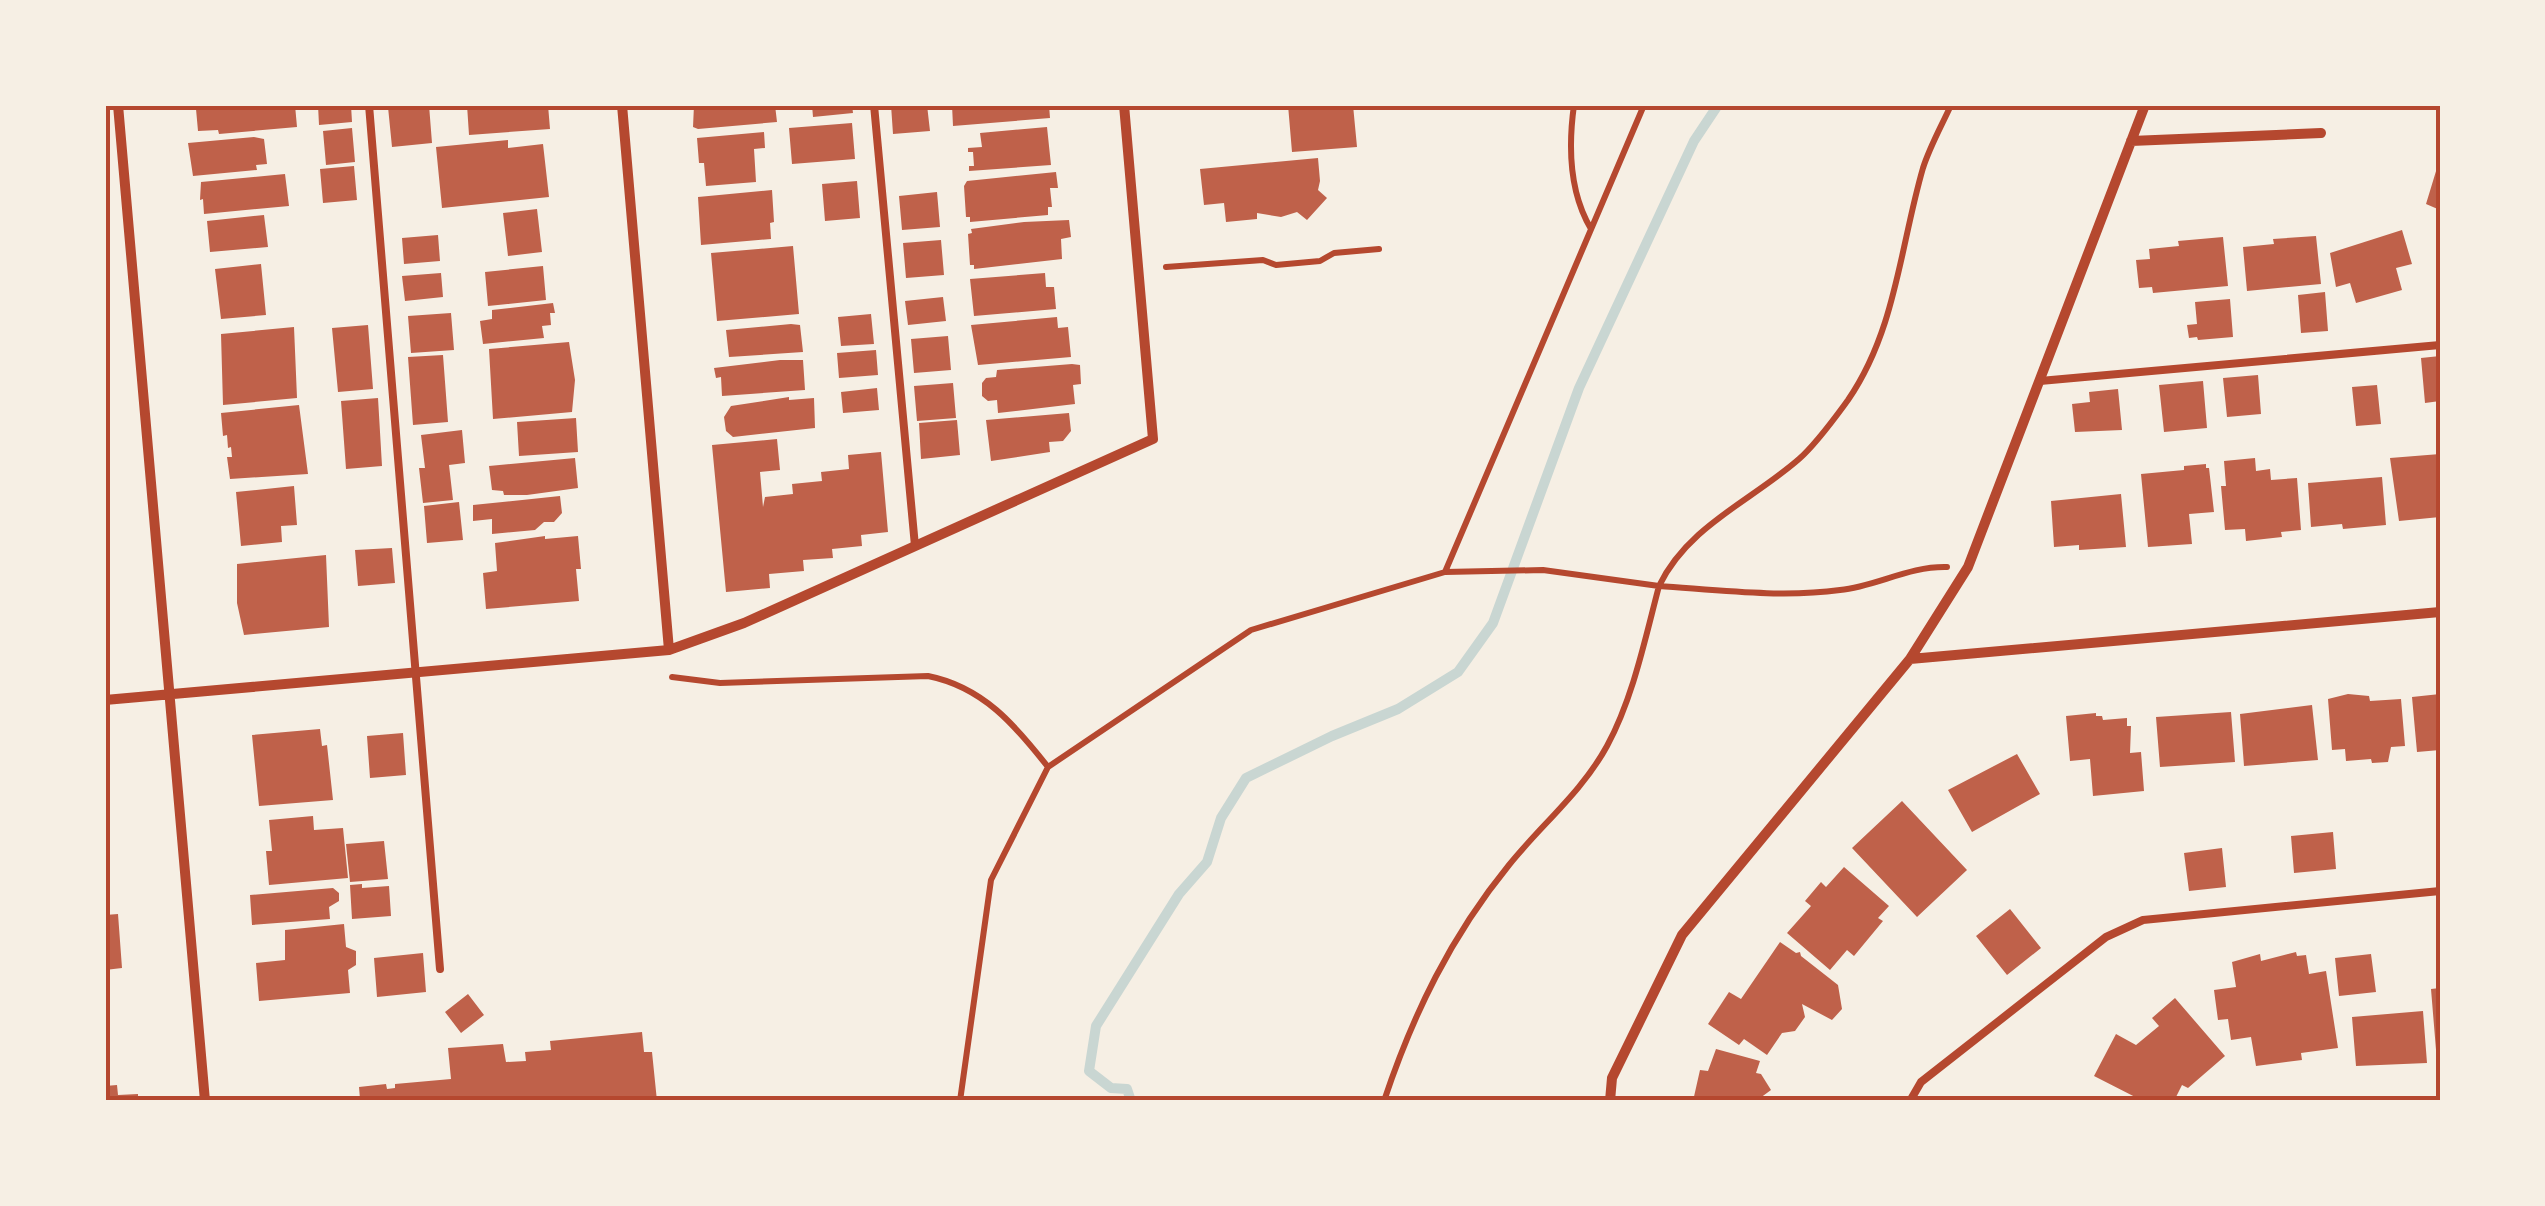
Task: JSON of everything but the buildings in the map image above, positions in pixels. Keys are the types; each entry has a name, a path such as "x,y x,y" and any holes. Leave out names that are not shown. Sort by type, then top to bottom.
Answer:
{"street":[{"path":"118,105 206,1101"},
{"path":"622,105 669,650"},
{"path":"105,700 669,650 744,624 1152,440 1124,105"},
{"path":"1610,1101 1612,1078 1682,935 1910,659 1968,568 2146,105"},
{"path":"2131,141 2321,133"},
{"path":"1910,659 2440,612"}],"lane":[{"path":"369,105 440,968"},
{"path":"874,105 915,546"},
{"path":"2040,380 2440,344"},
{"path":"1910,1101 1921,1082 2106,937 2142,920 2440,892"}],"path":[{"path":"1574,105 1575,191 1579,209 1591,230"},
{"path":"1445,572 1644,105"},
{"path":"1384,1101 1417,1012 1438,968 1470,917 1511,862 1565,804 1606,748 1624,705 1659,586 1670,564 1701,530 1802,457 1860,381 1882,333 1898,281 1924,166 1952,105"},
{"path":"1166,267 1263,260 1276,265 1379,249"},
{"path":"960,1101 991,880 1048,767 1251,630 1445,572 1543,570 1659,586 1826,592 1861,588 1924,567 1968,568"},
{"path":"672,676 720,683 928,676 950,680 995,707 1048,767"}],"waterway":[{"path":"1131,1101 1127,1089 1111,1088 1089,1071 1096,1026 1179,894 1207,862 1221,818 1246,778 1398,709 1458,672 1493,623 1579,388 1694,141 1718,105"}]}
